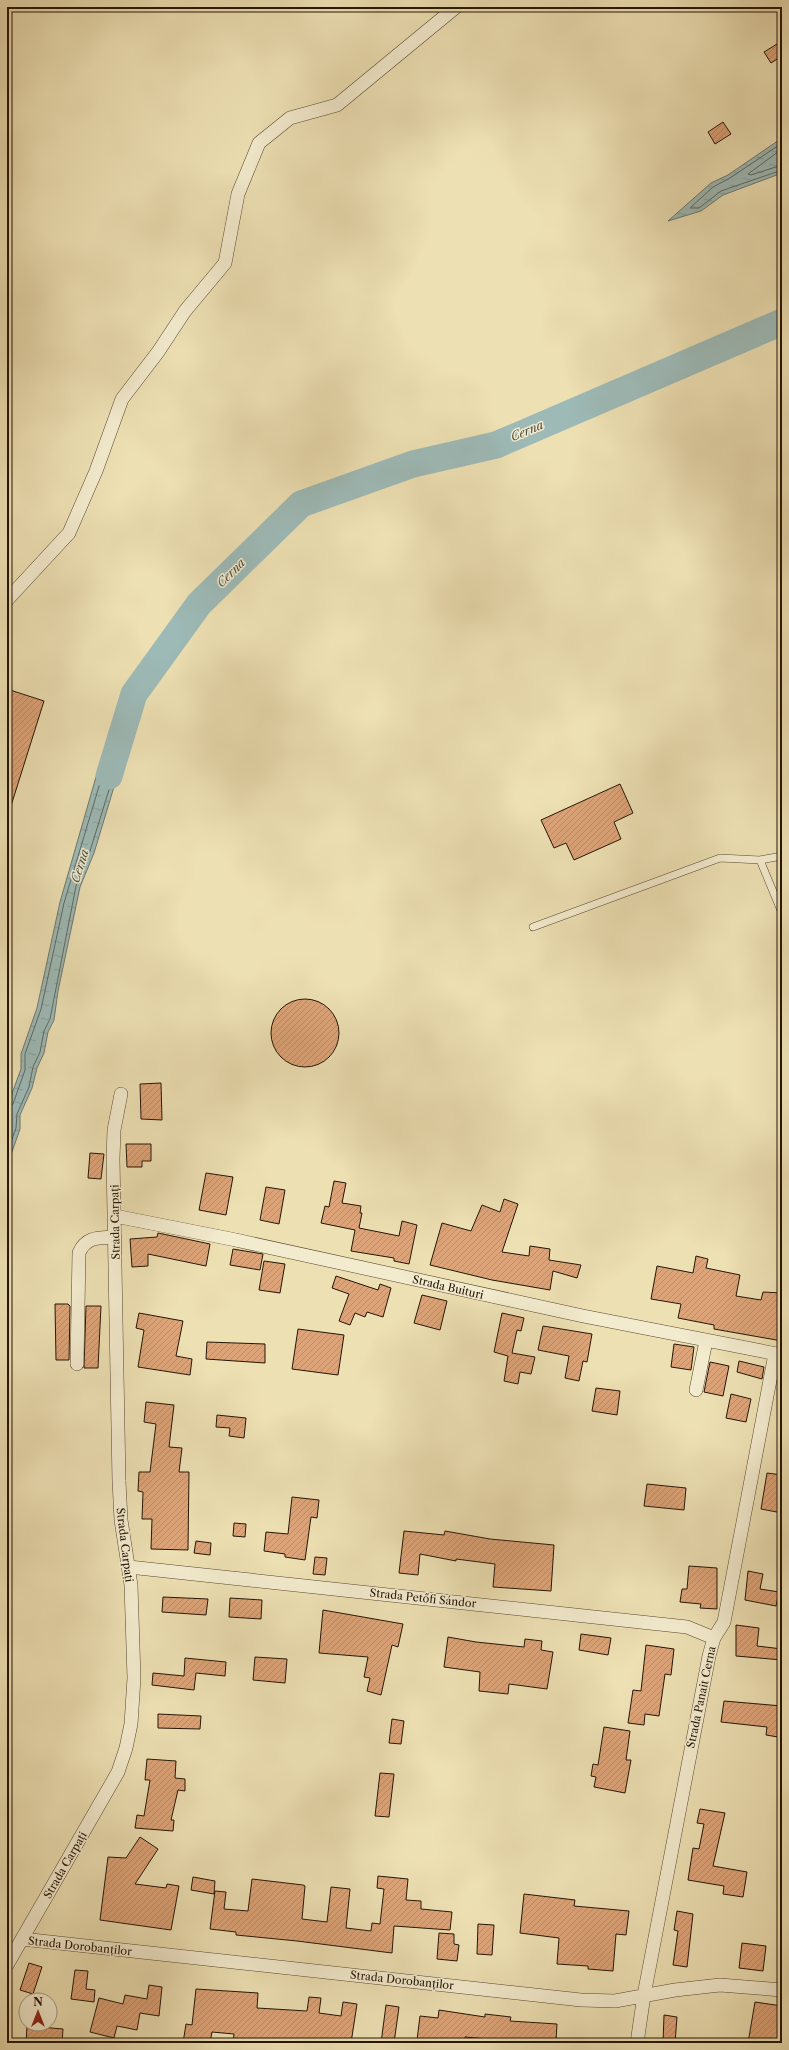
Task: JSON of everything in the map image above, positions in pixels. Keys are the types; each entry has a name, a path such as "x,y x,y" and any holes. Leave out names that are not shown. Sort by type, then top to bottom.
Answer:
{"street":[{"path":"7,600 69,533 96,471 122,399 158,352 184,311 225,263 238,194 259,143 290,118 337,106 456,7"},
{"name":"Strada Carpați","path":"7,1965 118,1772 126,1748 133,1704 134,1678 129,1567 121,1520 119,1481 114,1130 121,1094"},
{"name":"Strada Buituri","path":"115,1216 231,1239 470,1292 706,1341 779,1354"},
{"path":"77,1364 79,1253 82,1246 87,1241 94,1238 116,1237"},
{"path":"696,1390 706,1341"},
{"name":"Strada Panait Cerna","path":"637,2043 644,1995 709,1656 714,1638 724,1622 779,1354"},
{"name":"Strada Petőfi Sándor","path":"129,1567 687,1627 714,1638"},
{"name":"Strada Dorobanților","path":"22,1939 581,2000 615,2001 690,1987 720,1985 782,1990"}],"lane":[{"path":"533,927 720,858 760,860 782,856"},
{"path":"760,860 782,913"}],"water":[{"path":"782,138 782,173 723,195 701,211 668,221 711,183 728,175"},
{"path":"110,736 127,744 94,853 80,887 58,991 54,1020 48,1032 44,1053 37,1068 32,1088 20,1115 20,1129 7,1166 7,1107 21,1069 21,1054 37,1008 60,902 98,770"}],"building":[{"path":"777,44 782,52 782,56 771,63 764,52"},
{"path":"723,122 731,134 715,144 708,132"},
{"path":"7,689 44,701 10,809 7,808"},
{"path":"620,784 633,813 614,822 621,839 574,860 566,843 554,848 541,820"},
{"path":"305,999 318,1002 329,1009 336,1020 339,1033 336,1046 329,1057 318,1064 305,1067 292,1064 281,1057 274,1046 271,1033 274,1020 281,1009 292,1002"},
{"path":"161,1083 162,1120 141,1119 140,1084"},
{"path":"126,1144 151,1144 151,1161 142,1161 142,1167 127,1167"},
{"path":"90,1153 104,1154 101,1179 88,1178"},
{"path":"206,1173 233,1177 226,1215 199,1210"},
{"path":"334,1181 346,1183 342,1203 361,1206 360,1213 362,1213 359,1228 399,1236 402,1221 417,1225 409,1264 394,1261 394,1258 351,1251 355,1230 321,1223 325,1206 329,1207"},
{"path":"266,1187 285,1190 279,1224 260,1220"},
{"path":"504,1199 518,1204 502,1252 529,1256 530,1246 550,1249 549,1260 581,1265 577,1278 553,1271 550,1290 492,1280 430,1265 442,1223 471,1231 482,1205 500,1212"},
{"path":"158,1233 210,1244 206,1266 148,1254 148,1266 132,1267 130,1239 157,1237"},
{"path":"233,1249 263,1254 260,1270 230,1265"},
{"path":"696,1256 708,1259 706,1268 740,1275 736,1296 761,1300 763,1292 782,1293 782,1341 714,1329 714,1325 678,1318 681,1304 651,1299 657,1266 693,1273"},
{"path":"264,1261 285,1264 280,1293 259,1290"},
{"path":"336,1276 378,1290 380,1284 391,1288 383,1317 367,1312 365,1317 355,1313 350,1325 339,1321 349,1294 332,1288"},
{"path":"422,1295 447,1301 440,1330 414,1323"},
{"path":"55,1304 68,1304 70,1306 69,1360 56,1360"},
{"path":"86,1306 101,1306 98,1368 84,1368"},
{"path":"139,1313 183,1321 176,1356 192,1359 190,1375 138,1367 144,1330 136,1328"},
{"path":"502,1313 524,1318 521,1331 517,1330 512,1353 535,1357 531,1374 520,1372 518,1384 504,1381 508,1356 494,1352"},
{"path":"543,1326 592,1334 587,1362 583,1361 579,1381 565,1378 569,1356 538,1350"},
{"path":"298,1329 344,1335 338,1375 292,1369"},
{"path":"207,1342 265,1344 265,1363 206,1359"},
{"path":"674,1344 694,1347 691,1370 671,1367"},
{"path":"739,1361 764,1367 762,1379 737,1372"},
{"path":"710,1362 729,1366 723,1396 704,1392"},
{"path":"596,1388 620,1391 617,1415 592,1411"},
{"path":"731,1394 751,1399 746,1422 726,1418"},
{"path":"146,1402 174,1405 169,1447 182,1448 179,1472 189,1472 188,1550 151,1549 152,1519 142,1519 143,1492 138,1491 139,1472 150,1472 156,1424 144,1422"},
{"path":"217,1415 246,1418 244,1438 229,1436 230,1428 216,1427"},
{"path":"767,1473 782,1475 782,1513 761,1509"},
{"path":"647,1484 686,1488 684,1510 644,1506"},
{"path":"292,1497 319,1500 317,1518 311,1517 305,1560 285,1557 285,1554 264,1551 266,1532 288,1534"},
{"path":"234,1523 246,1524 245,1537 233,1536"},
{"path":"404,1531 444,1535 445,1531 490,1539 554,1545 551,1591 493,1587 495,1564 456,1559 456,1561 420,1554 418,1575 399,1573"},
{"path":"196,1541 211,1543 210,1555 194,1553"},
{"path":"315,1557 327,1558 325,1575 313,1574"},
{"path":"689,1566 717,1568 717,1609 700,1608 701,1604 680,1602 682,1589 687,1589"},
{"path":"748,1571 763,1574 760,1589 779,1592 776,1606 745,1600"},
{"path":"163,1597 208,1599 206,1615 162,1612"},
{"path":"230,1598 262,1600 261,1619 229,1617"},
{"path":"323,1610 403,1624 398,1647 392,1645 381,1695 367,1691 370,1678 364,1677 368,1657 319,1653"},
{"path":"736,1625 759,1628 757,1646 782,1649 782,1660 736,1656"},
{"path":"581,1634 611,1638 608,1655 579,1650"},
{"path":"448,1637 476,1642 524,1647 525,1639 542,1641 541,1650 553,1652 547,1689 509,1684 508,1694 479,1691 480,1672 444,1667"},
{"path":"646,1645 674,1649 671,1675 665,1674 659,1716 645,1714 644,1725 628,1723 633,1690 641,1691"},
{"path":"255,1657 287,1659 285,1683 253,1680"},
{"path":"185,1658 226,1662 225,1676 196,1673 194,1690 152,1685 153,1673 184,1676"},
{"path":"724,1701 782,1706 778,1737 766,1735 767,1727 721,1722"},
{"path":"158,1714 201,1716 200,1729 158,1728"},
{"path":"392,1719 404,1721 401,1744 389,1743"},
{"path":"604,1727 630,1731 626,1760 631,1760 625,1793 594,1787 596,1777 591,1776 593,1764 598,1765"},
{"path":"147,1759 176,1761 175,1778 185,1779 185,1791 178,1790 171,1820 174,1820 173,1831 135,1828 137,1815 144,1816 150,1780 145,1780"},
{"path":"380,1773 394,1774 389,1817 375,1816"},
{"path":"700,1809 725,1813 713,1866 747,1872 743,1897 723,1894 724,1886 688,1880 693,1848 699,1849 704,1824 697,1823"},
{"path":"140,1837 158,1849 135,1884 166,1888 167,1884 179,1886 171,1930 100,1920 108,1857 126,1858"},
{"path":"378,1876 408,1879 406,1900 421,1901 421,1909 452,1912 450,1930 394,1926 392,1953 236,1935 236,1932 210,1929 215,1891 226,1892 224,1909 248,1911 252,1879 305,1886 302,1919 327,1922 331,1887 350,1889 346,1928 371,1931 372,1923 380,1924 384,1889 377,1888"},
{"path":"193,1877 215,1881 214,1894 191,1890"},
{"path":"524,1894 575,1900 574,1906 629,1911 626,1935 616,1934 613,1971 588,1969 588,1966 557,1964 559,1938 520,1933"},
{"path":"677,1911 693,1914 687,1967 673,1965 678,1931 674,1930"},
{"path":"478,1924 494,1925 492,1955 477,1954"},
{"path":"439,1933 454,1934 454,1944 459,1945 457,1961 437,1959"},
{"path":"742,1943 766,1946 763,1971 739,1968"},
{"path":"29,1963 42,1967 34,1992 20,1990"},
{"path":"75,1970 88,1971 86,1989 95,1990 94,2002 71,1999"},
{"path":"149,1985 162,1987 159,2016 140,2013 137,2030 117,2026 114,2038 90,2032 99,1998 123,2004 125,1995 147,1999"},
{"path":"196,1989 258,1993 257,2008 307,2011 309,1997 321,1998 319,2013 341,2016 343,2002 357,2004 351,2043 301,2040 300,2043 233,2043 234,2034 212,2032 210,2043 183,2043 186,2024 192,2025"},
{"path":"755,2002 782,2006 782,2043 748,2043"},
{"path":"386,2005 399,2007 394,2043 381,2043"},
{"path":"439,2010 485,2017 485,2014 511,2017 510,2021 557,2024 556,2041 551,2040 551,2043 510,2043 510,2041 465,2037 464,2043 434,2043 417,2040 420,2016 438,2018"},
{"path":"664,2015 677,2017 675,2043 663,2043"},
{"path":"58,2029 63,2029 62,2043 26,2043 27,2032 58,2032"}],"waterway":[{"name":"Cerna","path":"109,776 134,694 199,604 301,504 413,464 496,445 782,322"}]}
